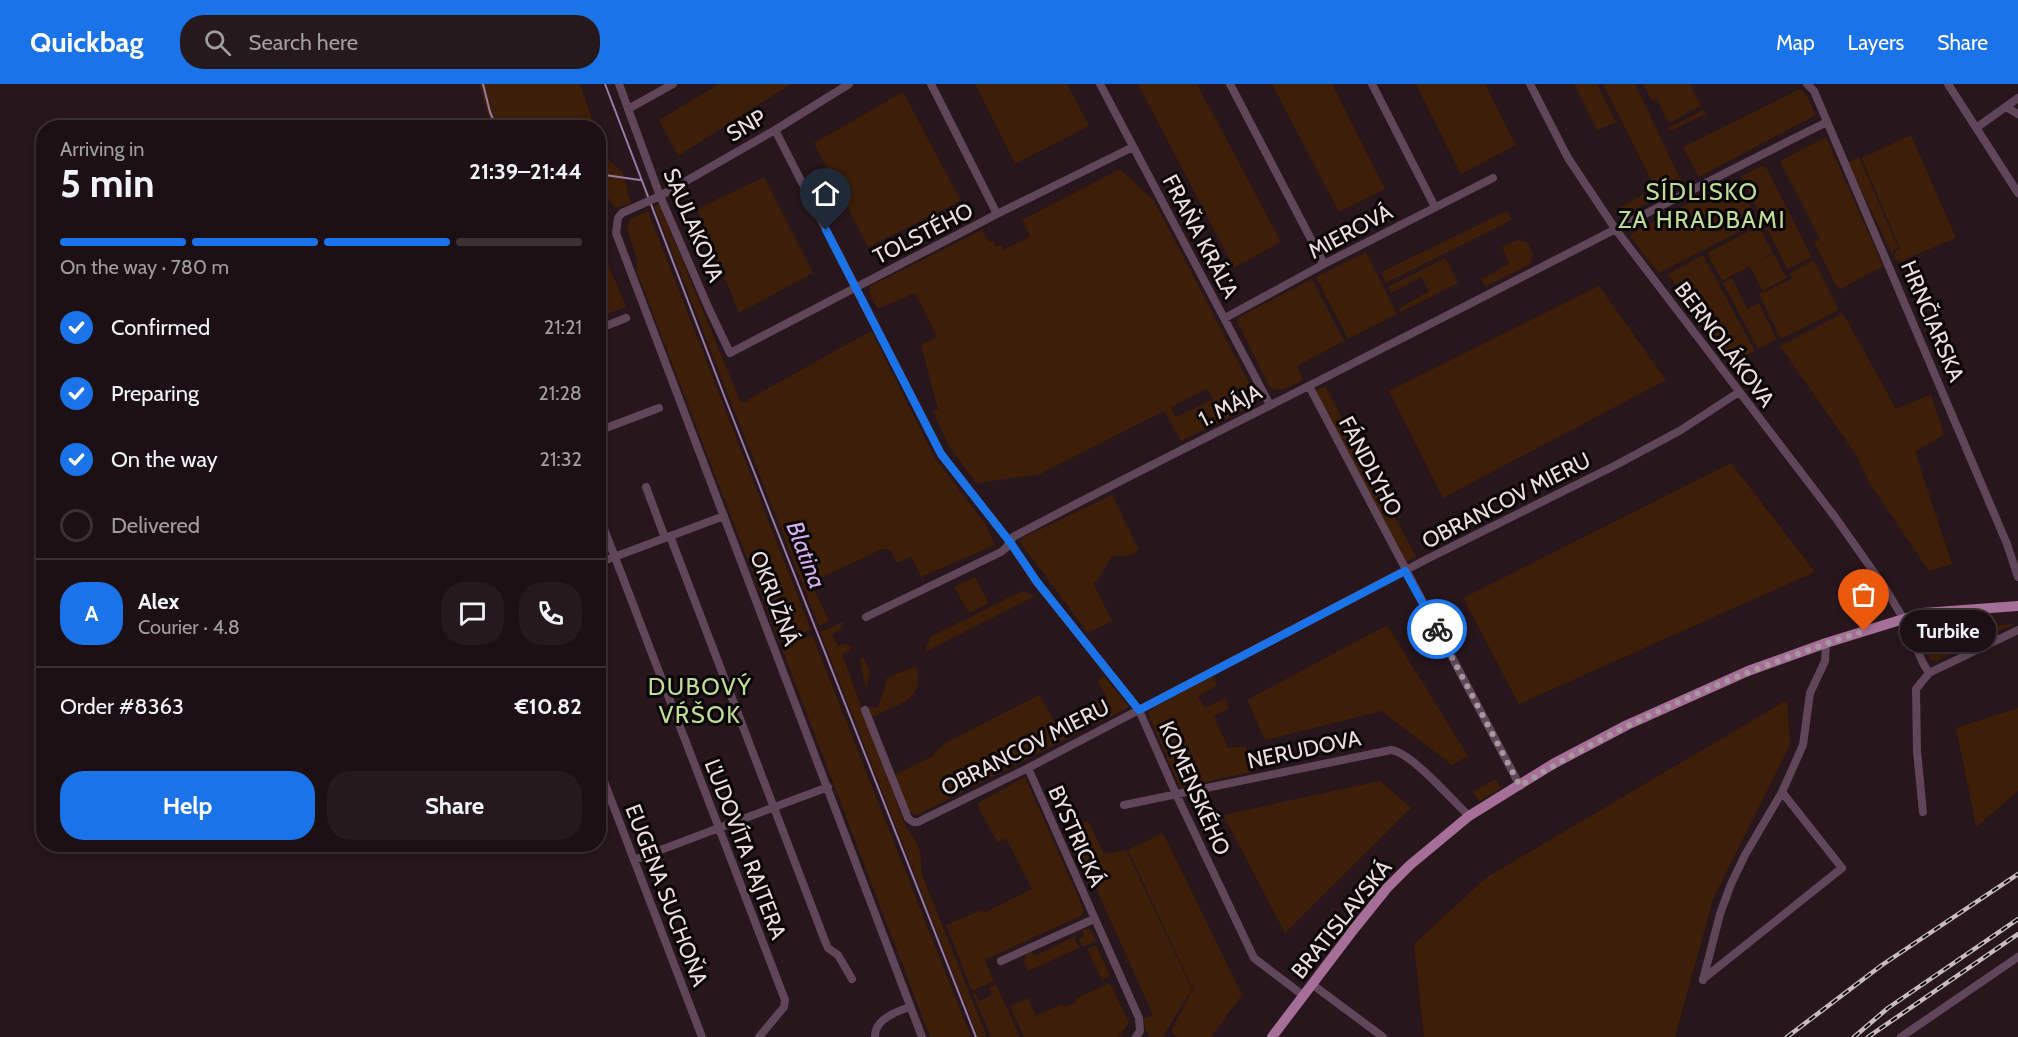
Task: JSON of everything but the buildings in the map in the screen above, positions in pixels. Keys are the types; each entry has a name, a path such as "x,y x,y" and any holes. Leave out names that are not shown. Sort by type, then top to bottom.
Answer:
{"main road":[{"name":"BRATISLAVSKÁ","path":"1272,1037 1354,929 1387,888 1410,865 1468,816 1579,750 1627,725 1748,672 1826,643 1903,618 1923,614 2018,606"}],"street":[{"name":"SAULAKOVA","path":"619,84 658,197 730,353"},
{"path":"628,109 673,84"},
{"name":"SNP","path":"658,197 775,130 849,84"},
{"path":"931,84 997,214"},
{"name":"FRAŇA KRÁĽA","path":"1100,84 1270,405"},
{"path":"1230,84 1324,264"},
{"path":"1372,84 1435,207"},
{"name":"BERNOLÁKOVA","path":"1530,84 1568,158 1616,230 1835,517 1885,588 1903,618 1929,673"},
{"name":"HRNČIARSKA","path":"1807,84 1814,91 1890,267 2007,544 2018,577"},
{"path":"1948,84 2018,194"},
{"path":"1976,128 2018,98"},
{"path":"2006,107 2018,114"},
{"name":"1. MÁJA","path":"866,617 1000,552 1013,537 1052,516 1616,230 1696,186 1827,122"},
{"name":"KOMENSKÉHO","path":"775,130 941,454 1010,542 1037,582 1139,710 1254,958 1304,996"},
{"name":"TOLSTÉHO","path":"730,353 997,214 1133,147"},
{"name":"MIEROVÁ","path":"1225,318 1324,264 1493,178"},
{"name":"OKRUŽNÁ","path":"658,197 622,213 618,218 616,232 922,1037"},
{"path":"606,326 626,318"},
{"name":"FÁNDLYHO","path":"1309,386 1520,786"},
{"name":"OBRANCOV MIERU","path":"865,710 908,818 913,822 918,822 1028,768 1405,571 1626,460 1681,430 1739,392"},
{"path":"606,428 659,408"},
{"path":"646,487 828,948 838,955 852,979"},
{"path":"606,560 724,516"},
{"name":"ĽUDOVÍTA RAJTERA","path":"606,534 784,997 784,1007 759,1037"},
{"path":"1923,812 1917,751 1916,689 1929,673 2018,630"},
{"path":"1782,792 1842,868 1703,980 1720,914 1731,884 1745,855 1782,792 1803,745 1810,693 1825,661 1826,643"},
{"name":"NERUDOVA","path":"1124,806 1390,750 1400,752 1412,760 1468,816"},
{"name":"BYSTRICKÁ","path":"1028,768 1139,1018 1140,1031 1136,1037"},
{"name":"EUGENA SUCHOŇA","path":"606,787 702,1037"},
{"path":"634,860 828,787"},
{"name":"BYSTRICKÁ","path":"1001,961 1094,919"},
{"path":"1901,1037 2018,957"},
{"path":"1313,985 1383,1037"},
{"path":"875,1037 876,1029 890,1015 910,1007"}],"shaded area":[{"path":"479,84 580,84 593,120 490,120"},
{"path":"719,84 791,84 678,156 659,120"},
{"path":"975,84 1067,84 1089,126 1015,164"},
{"path":"1138,84 1197,84 1281,242 1234,268"},
{"path":"1272,84 1332,84 1385,189 1339,212"},
{"path":"1416,84 1485,84 1516,145 1461,174"},
{"path":"1574,84 1597,84 1616,122 1597,130"},
{"path":"1603,84 1635,84 1683,184 1624,216 1614,211 1655,188"},
{"path":"1643,84 1690,84 1701,106 1669,123 1657,99 1652,101"},
{"path":"1800,89 1807,96 1816,115 1699,177 1683,147"},
{"path":"903,92 961,201 868,247 814,143"},
{"path":"1703,110 1706,114 1670,131 1668,128"},
{"path":"1911,135 1956,238 1899,262 1894,258 1895,252 1900,249 1862,158"},
{"path":"1826,137 1883,266 1841,289 1836,286 1814,242 1820,239 1780,161"},
{"path":"606,156 623,173 631,203 615,208 606,194"},
{"path":"1859,157 1898,248 1893,250 1893,256 1848,162"},
{"path":"1762,166 1766,167 1812,257 1787,269 1741,176"},
{"path":"1120,169 1152,197 1257,401 1252,406 1181,441 1164,411 1040,474 976,483 949,446 933,411 938,409 921,345 937,337 915,293 878,309 870,295 870,286 982,230 989,242 993,240 996,247 1001,245 1004,250 1030,236 1022,220","holes":["1207,389 1213,399 1176,417 1171,407"]},
{"path":"764,177 813,273 739,313 697,209"},
{"path":"1736,178 1758,222 1659,273 1631,238 1631,234"},
{"path":"659,204 740,401 747,403 749,399 871,331 935,458 986,525 995,545 921,577 911,556 897,563 890,549 882,549 814,581 812,578 810,580 829,621 819,626 654,206"},
{"path":"648,211 811,630 779,641 637,272 637,259 627,229 630,219"},
{"path":"1507,211 1512,220 1386,283 1381,272"},
{"path":"1759,226 1773,253 1756,263 1774,254 1787,278 1762,291 1750,266 1722,281 1707,253"},
{"path":"1518,240 1526,241 1533,253 1530,264 1485,287 1481,280 1509,263 1502,247"},
{"path":"1366,252 1397,314 1348,339 1316,277"},
{"path":"1703,255 1755,351 1732,362 1668,274"},
{"path":"1445,258 1458,283 1401,312 1399,308 1429,291 1421,277 1391,293 1388,287"},
{"path":"606,259 626,307 606,314"},
{"path":"1814,260 1839,310 1781,339 1759,294 1792,279 1790,273"},
{"path":"1732,278 1747,309 1759,303 1777,339 1758,349 1723,283"},
{"path":"1312,279 1344,341 1297,366 1303,380 1286,388 1273,389 1269,386 1237,321 1239,317"},
{"path":"1599,286 1666,380 1443,498 1389,391"},
{"path":"1843,313 1896,409 1934,393 1931,395 1944,435 1915,452 1952,564 1929,571 1870,484 1855,453 1780,346"},
{"path":"1325,386 1416,557 1405,563 1315,391"},
{"path":"1731,463 1815,572 1519,704 1463,598"},
{"path":"1112,495 1139,550 1129,556 1112,556 1098,580 1093,583 1112,621 1088,633 1020,542 1024,537"},
{"path":"975,577 989,603 969,613 954,587"},
{"path":"1022,591 1035,596 925,652 930,637"},
{"path":"843,622 844,624 840,626 841,630 832,634 838,646 846,644 851,647 850,651 842,654 906,828 919,848 921,872 987,1037 978,1037 820,632"},
{"path":"2015,624 1935,661 1930,659 1919,636 1913,635 1916,631"},
{"path":"1387,625 1468,756 1452,765 1381,711 1265,740 1247,700"},
{"path":"812,635 971,1037 930,1037 781,646"},
{"path":"864,658 870,672 865,686 860,660"},
{"path":"916,666 918,678 913,694 900,704 872,717 869,706 878,708 887,678"},
{"path":"1104,676 1129,707 917,815 910,812 894,775 935,755 934,752 953,739 1039,695 1056,724 1107,697 1097,681"},
{"path":"1212,676 1217,686 1198,696 1205,708 1225,698 1229,708 1214,716 1228,748 1246,746 1255,771 1180,788 1148,714 1153,708"},
{"path":"1787,700 1790,745 1713,899 1675,1037 1424,1037 1414,944 1487,877"},
{"path":"2018,708 2018,791 1976,827 1956,728"},
{"path":"1025,777 1084,910 1082,915 985,960 994,981 972,991 946,925 979,911 986,912 1032,889 1006,838 998,843 978,803"},
{"path":"1495,779 1501,788 1479,801 1473,792"},
{"path":"1380,781 1411,808 1285,933 1223,815"},
{"path":"1088,821 1104,854 1126,850 1192,989 1163,1037 1151,1037 1146,1031 1143,1019 1153,1015 1069,828"},
{"path":"1163,833 1242,995 1211,1037 1178,1037 1171,1031 1193,989 1128,850"},
{"path":"1088,929 1096,941 1082,947 1079,939 1084,936 1082,930"},
{"path":"1074,937 1079,948 1028,971 1024,962 1026,954 1031,951 1034,956"},
{"path":"1096,945 1110,976 1102,980 1087,949"},
{"path":"1110,983 1129,1023 1119,1037 1024,1037 1010,1006 1028,998 1036,1016 1062,1004 1065,1007 1077,1002 1076,998"},
{"path":"996,984 1020,1037 991,1037 973,994 975,993 979,1001 992,995 989,988"}],"waterway":[{"path":"483,84 494,120"},
{"name":"Blatina","path":"605,84 725,398 976,1037"},
{"path":"606,175 640,180"}],"railway":[{"path":"1787,1037 1882,965 2018,874"},
{"path":"1854,1037 1888,1008 2018,919"},
{"path":"1868,1037 2018,934"}],"way so far":[{"path":"1437,629 1520,786 1579,750 1627,725 1748,672 1864,631"}],"place":[{"name":"Turbike","path":"1864,631"}],"district":[{"name":"SÍDLISKO ZA HRADBAMI","path":"1702,206"},
{"name":"DUBOVÝ VŔŠOK","path":"700,701"}],"route":[{"path":"826,230 941,454 1010,542 1037,582 1139,710 1405,571 1437,629"}]}
